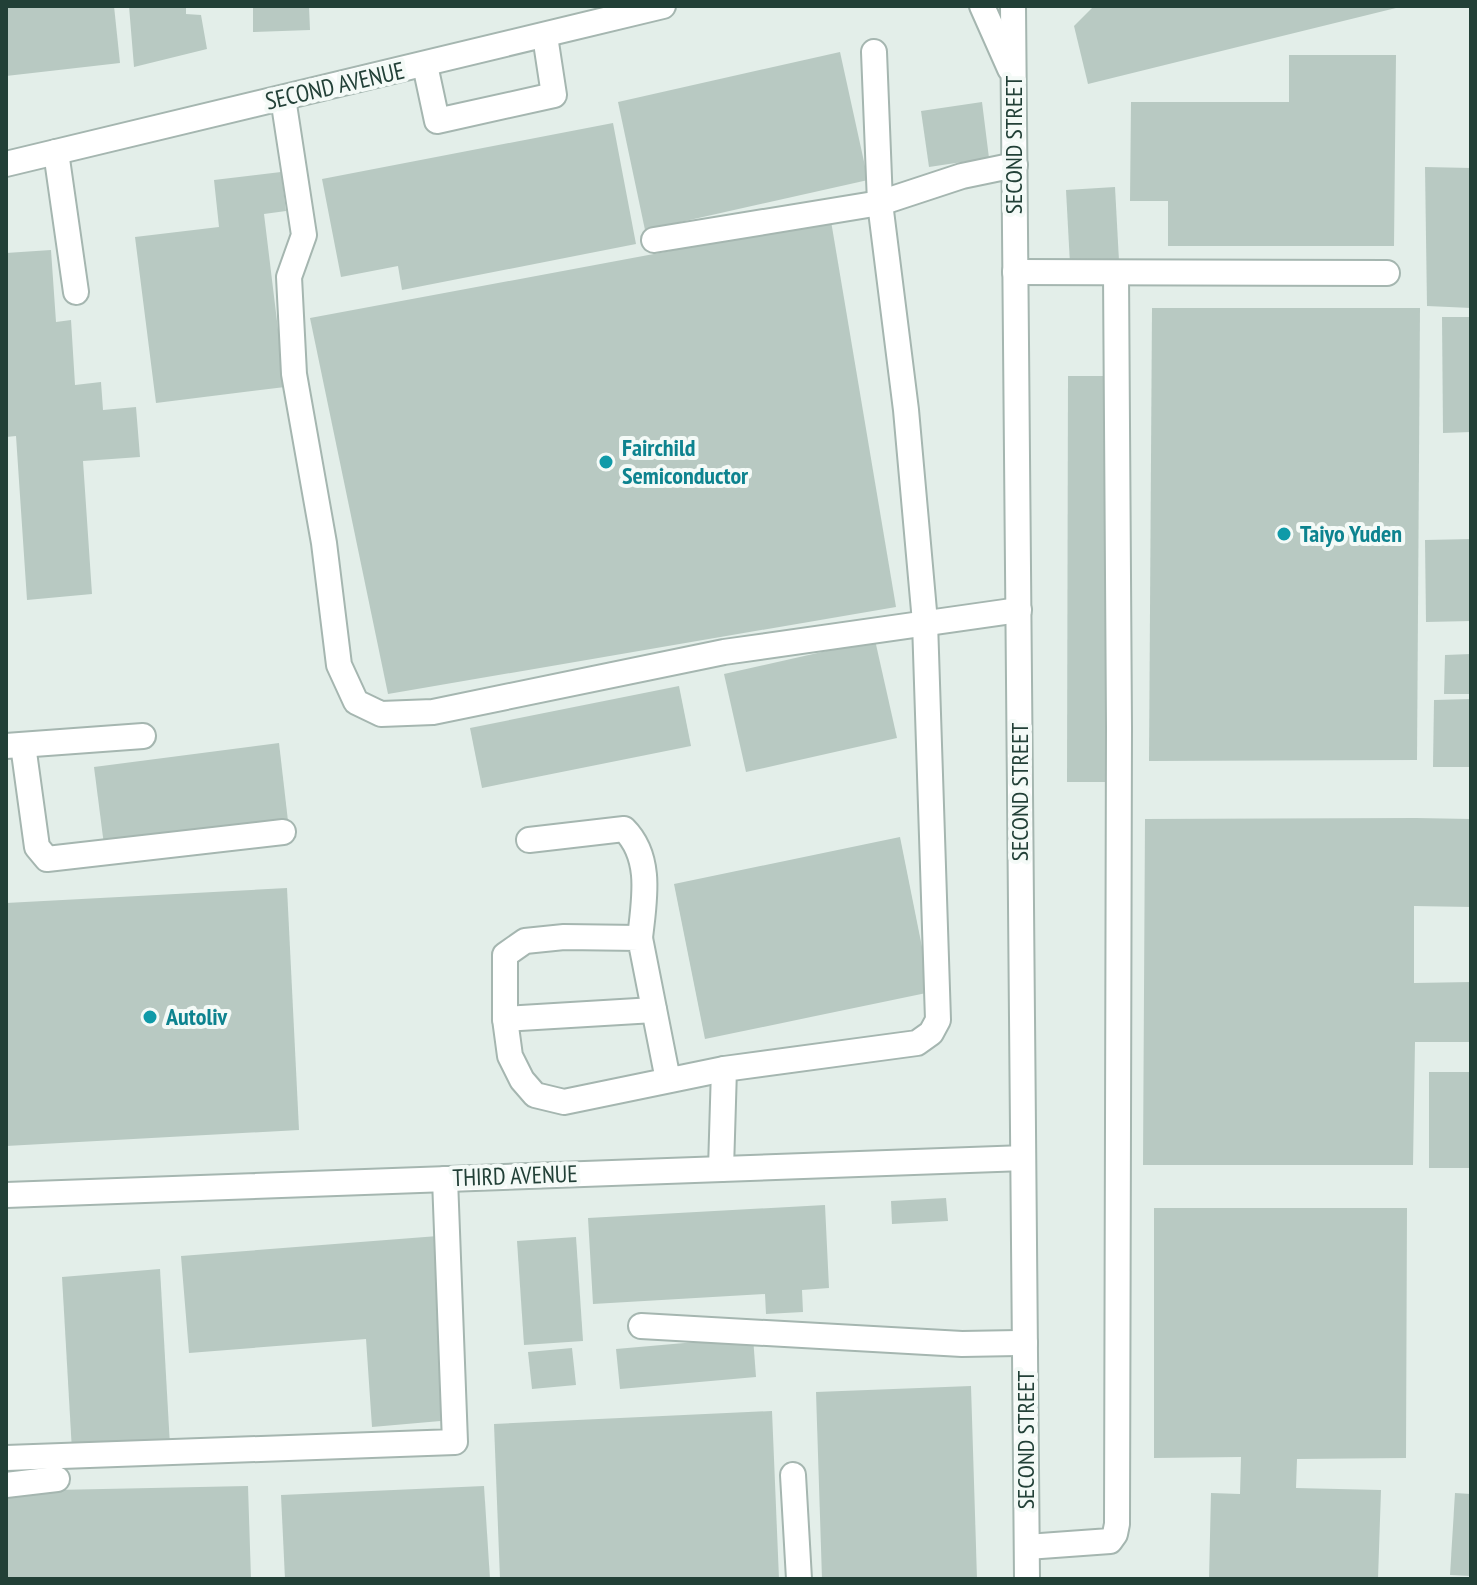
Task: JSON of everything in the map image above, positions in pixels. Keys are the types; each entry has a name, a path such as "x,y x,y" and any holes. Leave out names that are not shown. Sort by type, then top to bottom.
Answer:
{"street":[{"name":"SECOND AVENUE","path":"6,164 663,6"},
{"path":"982,6 1014,76"},
{"name":"SECOND STREET","path":"1013,6 1027,1579"},
{"path":"425,65 437,121 554,95 545,36"},
{"path":"640,938 564,937 525,941 505,955 505,1019 510,1056 522,1080 535,1095 564,1102 724,1069 917,1043 931,1033 938,1020 925,622 906,410 880,203 874,52"},
{"path":"283,98 304,235 289,277 294,374 324,543 339,665 356,702 381,714 433,712 724,652 1019,610"},
{"path":"56,152 76,292"},
{"path":"654,240 880,203 962,176 1015,165"},
{"path":"1015,272 1387,273"},
{"path":"1027,1547 1110,1541 1117,1524 1119,712 1116,273"},
{"path":"143,736 15,746 37,847 47,859 283,832"},
{"path":"529,840 624,829 633,838 640,855 645,886 640,938 668,1080"},
{"path":"505,1019 654,1010"},
{"path":"721,1169 724,1069"},
{"name":"THIRD AVENUE","path":"6,1195 1023,1158"},
{"path":"6,1458 455,1442 445,1179"},
{"path":"641,1326 962,1344 1025,1343"},
{"path":"793,1475 799,1579"},
{"path":"6,1485 57,1479"}],"building":[{"path":"6,6 114,6 120,63 6,76"},
{"path":"129,6 186,6 186,14 201,15 207,49 134,67"},
{"path":"253,6 309,6 310,30 253,32"},
{"path":"1094,6 1400,7 1088,84 1074,26"},
{"path":"840,52 868,180 645,230 618,102"},
{"path":"1289,55 1396,55 1394,246 1168,246 1168,201 1130,201 1131,102 1289,102"},
{"path":"982,102 989,158 929,167 921,111"},
{"path":"613,123 636,244 402,290 398,266 341,277 322,179"},
{"path":"1425,167 1471,168 1471,308 1427,306"},
{"path":"281,172 286,211 264,214 285,387 156,403 135,237 219,227 214,180"},
{"path":"1115,187 1119,261 1070,264 1066,190"},
{"name":"Fairchild Semiconductor","path":"831,221 896,607 388,694 310,318"},
{"path":"51,250 56,322 71,320 75,385 101,382 103,410 136,407 140,457 83,461 92,594 27,600 16,436 6,437 6,253"},
{"name":"Taiyo Yuden","path":"1152,308 1420,308 1417,760 1149,761"},
{"path":"1442,317 1471,317 1471,432 1443,433"},
{"path":"1068,376 1112,376 1110,782 1067,782"},
{"path":"1471,539 1471,621 1426,622 1425,540"},
{"path":"875,640 897,738 746,772 724,674"},
{"path":"1471,654 1471,694 1444,694 1445,655"},
{"path":"679,686 691,746 482,788 470,728"},
{"path":"1471,699 1471,767 1433,767 1434,700"},
{"path":"279,743 288,821 104,845 94,767"},
{"path":"1145,819 1471,819 1471,907 1414,906 1414,983 1471,982 1471,1042 1415,1042 1413,1165 1143,1165"},
{"path":"900,837 931,992 705,1039 674,884"},
{"name":"Autoliv","path":"287,888 299,1130 6,1146 6,903"},
{"path":"1429,1072 1471,1072 1471,1168 1429,1168"},
{"path":"946,1198 948,1221 892,1224 891,1201"},
{"path":"825,1205 829,1288 802,1290 803,1312 766,1314 765,1294 593,1304 588,1218"},
{"path":"1154,1208 1407,1208 1406,1458 1297,1459 1296,1488 1381,1490 1378,1579 1209,1579 1211,1493 1240,1494 1241,1457 1154,1458"},
{"path":"438,1236 452,1420 372,1427 366,1339 189,1353 181,1256"},
{"path":"576,1237 583,1341 524,1345 517,1241"},
{"path":"160,1269 170,1446 72,1451 62,1277"},
{"path":"753,1337 756,1377 620,1389 616,1349"},
{"path":"572,1348 576,1385 532,1389 528,1352"},
{"path":"971,1386 977,1579 822,1579 816,1392"},
{"path":"772,1411 779,1579 500,1579 494,1424"},
{"path":"248,1486 251,1579 6,1579 6,1491"},
{"path":"484,1486 490,1579 285,1579 281,1495"},
{"path":"1455,1493 1471,1494 1471,1576 1450,1575"}],"place":[{"name":"Fairchild Semiconductor","path":"606,462"},
{"name":"Taiyo Yuden","path":"1284,534"},
{"name":"Autoliv","path":"150,1017"}]}
